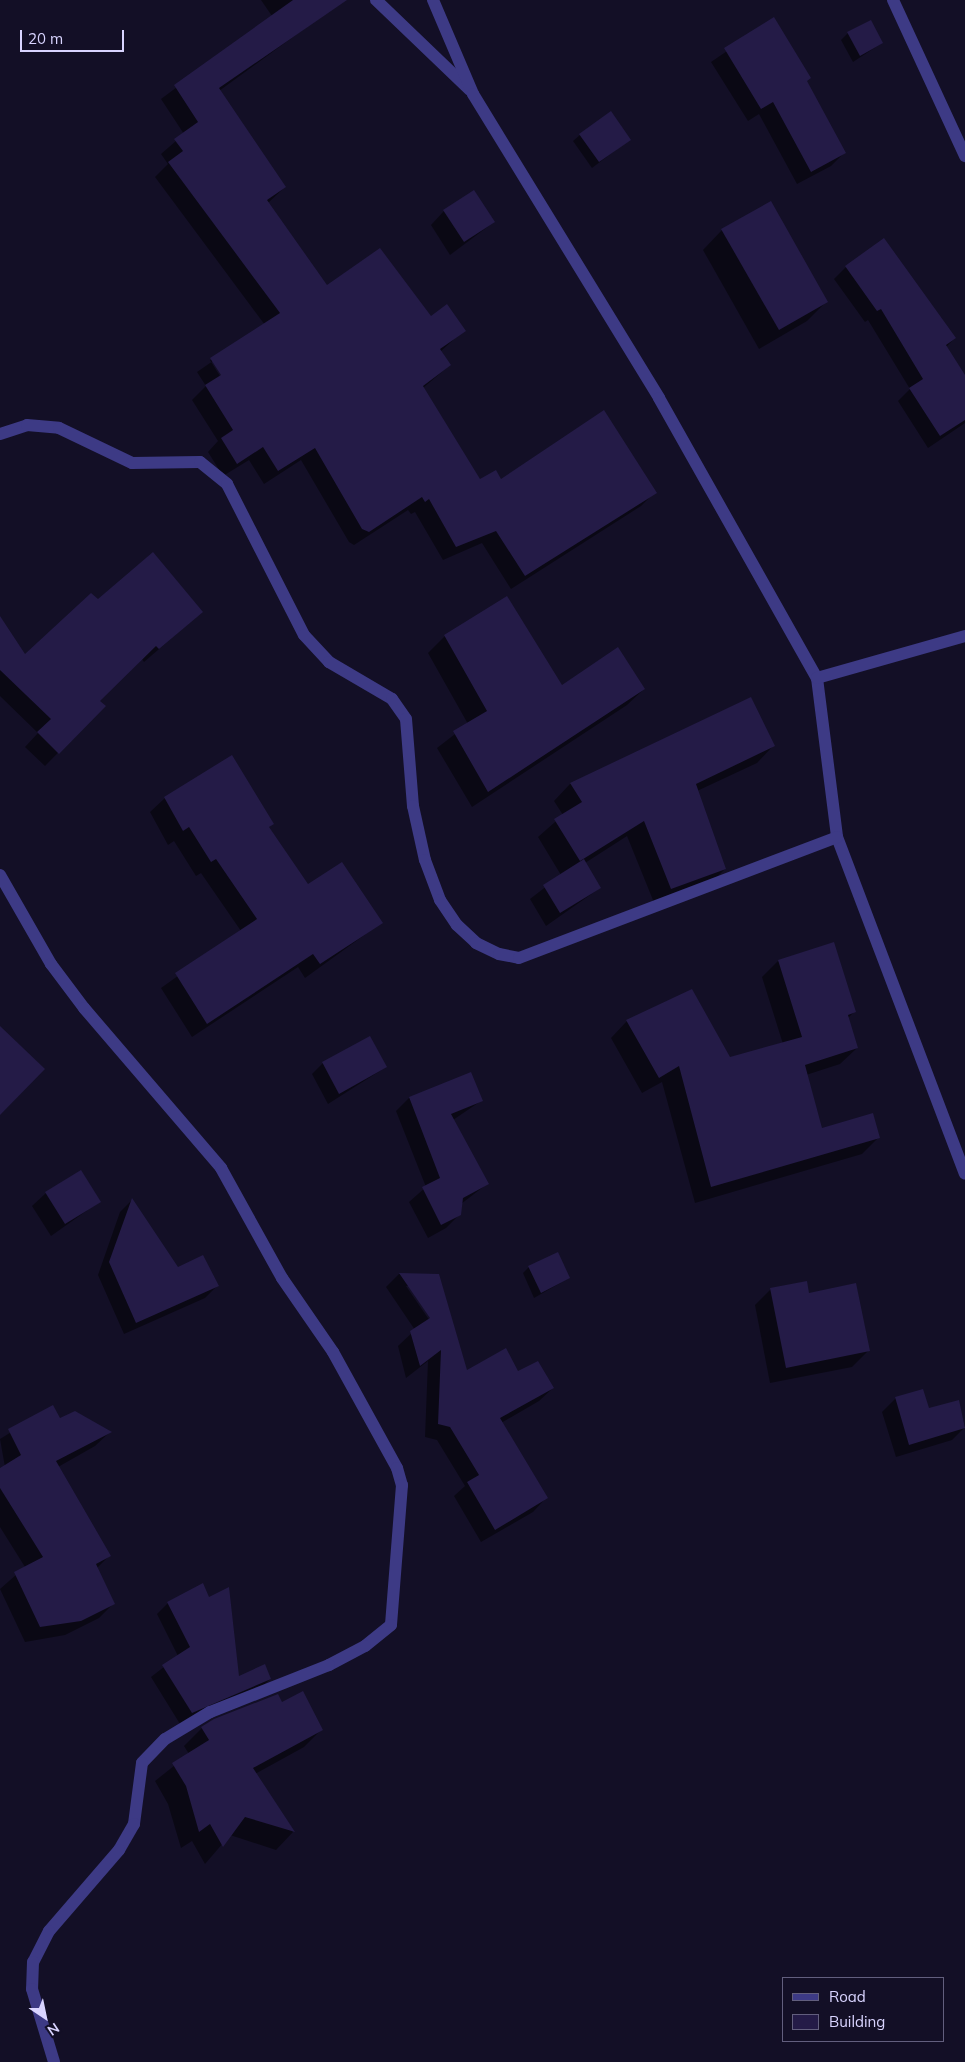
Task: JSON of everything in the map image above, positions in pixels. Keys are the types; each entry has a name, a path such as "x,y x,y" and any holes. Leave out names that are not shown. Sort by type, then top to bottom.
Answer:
{"street":[{"path":"376,0 473,94"},
{"path":"433,0 473,94 659,398 817,678 837,837 965,1174"},
{"path":"893,0 965,156"},
{"path":"0,434 27,424 59,428 132,462 200,462 227,484 304,634 328,662 392,699 406,719 413,806 425,860 440,900 457,925 492,951 518,958 837,837"},
{"path":"817,678 965,636"},
{"path":"0,875 78,1000 221,1168 282,1278 333,1352 397,1468 402,1485 391,1625 365,1646 329,1665 210,1712 165,1739 142,1764 134,1824 119,1850 49,1931 33,1962 32,1989 54,2062"}],"building":[{"path":"293,0 347,0 219,88 286,187 267,200 327,285 380,248 431,316 447,304 466,331 440,349 451,365 423,386 480,479 496,470 501,479 604,410 657,493 525,576 496,531 456,547 429,499 425,502 422,497 369,532 362,529 315,448 278,471 263,447 237,464 221,438 233,430 205,385 221,375 210,358 280,313 168,162 183,151 174,139 198,122 174,85"},
{"path":"774,17 811,78 807,81 846,153 811,172 773,102 761,109 724,48"},
{"path":"871,20 883,43 860,56 847,32"},
{"path":"611,111 631,140 599,162 579,134"},
{"path":"474,190 495,222 464,242 443,210"},
{"path":"771,201 828,302 779,330 721,229"},
{"path":"884,238 956,338 946,345 965,375 965,420 940,436 909,388 923,379 881,309 877,311 845,266"},
{"path":"153,552 203,612 159,649 156,646 100,701 106,706 59,754 37,732 51,719 0,670 0,616 25,654 91,593 98,599"},
{"path":"507,596 562,685 618,647 645,689 488,792 453,731 487,711 444,635"},
{"path":"751,697 775,746 696,784 726,869 671,889 644,821 580,861 554,819 582,802 570,783"},
{"path":"232,755 274,824 269,827 308,884 342,862 383,923 320,964 313,954 207,1024 175,973 257,919 216,859 211,862 189,827 183,831 164,797"},
{"path":"584,859 601,888 560,913 543,885"},
{"path":"834,942 856,1012 848,1015 858,1048 805,1065 822,1128 873,1113 880,1138 711,1187 679,1066 659,1078 626,1020 692,989 730,1057 802,1037 778,960"},
{"path":"0,1026 45,1069 0,1115"},
{"path":"370,1036 387,1067 339,1094 322,1062"},
{"path":"471,1072 483,1101 451,1114 489,1184 463,1198 461,1215 441,1225 422,1187 440,1178 409,1097"},
{"path":"81,1170 101,1202 65,1224 45,1192"},
{"path":"132,1198 178,1267 203,1255 219,1286 136,1323 109,1262"},
{"path":"558,1252 570,1278 541,1293 528,1266"},
{"path":"399,1273 439,1274 467,1370 506,1348 518,1371 538,1361 554,1388 500,1418 548,1498 495,1530 467,1482 479,1475 450,1427 438,1424 441,1350 420,1366 410,1331 430,1318"},
{"path":"807,1281 809,1293 856,1283 870,1351 786,1368 770,1288"},
{"path":"923,1389 929,1408 959,1400 965,1428 909,1445 895,1397"},
{"path":"53,1405 60,1418 75,1411 112,1432 56,1461 111,1556 96,1564 115,1604 81,1621 40,1627 14,1572 43,1557 0,1488 0,1468 21,1455 8,1429"},
{"path":"203,1583 209,1597 229,1587 239,1676 265,1664 271,1679 192,1713 162,1665 190,1647 167,1602"},
{"path":"303,1691 323,1730 253,1768 295,1832 245,1817 223,1847 210,1824 199,1832 186,1786 172,1763 209,1740 201,1727 214,1719 278,1694 282,1702"}]}
